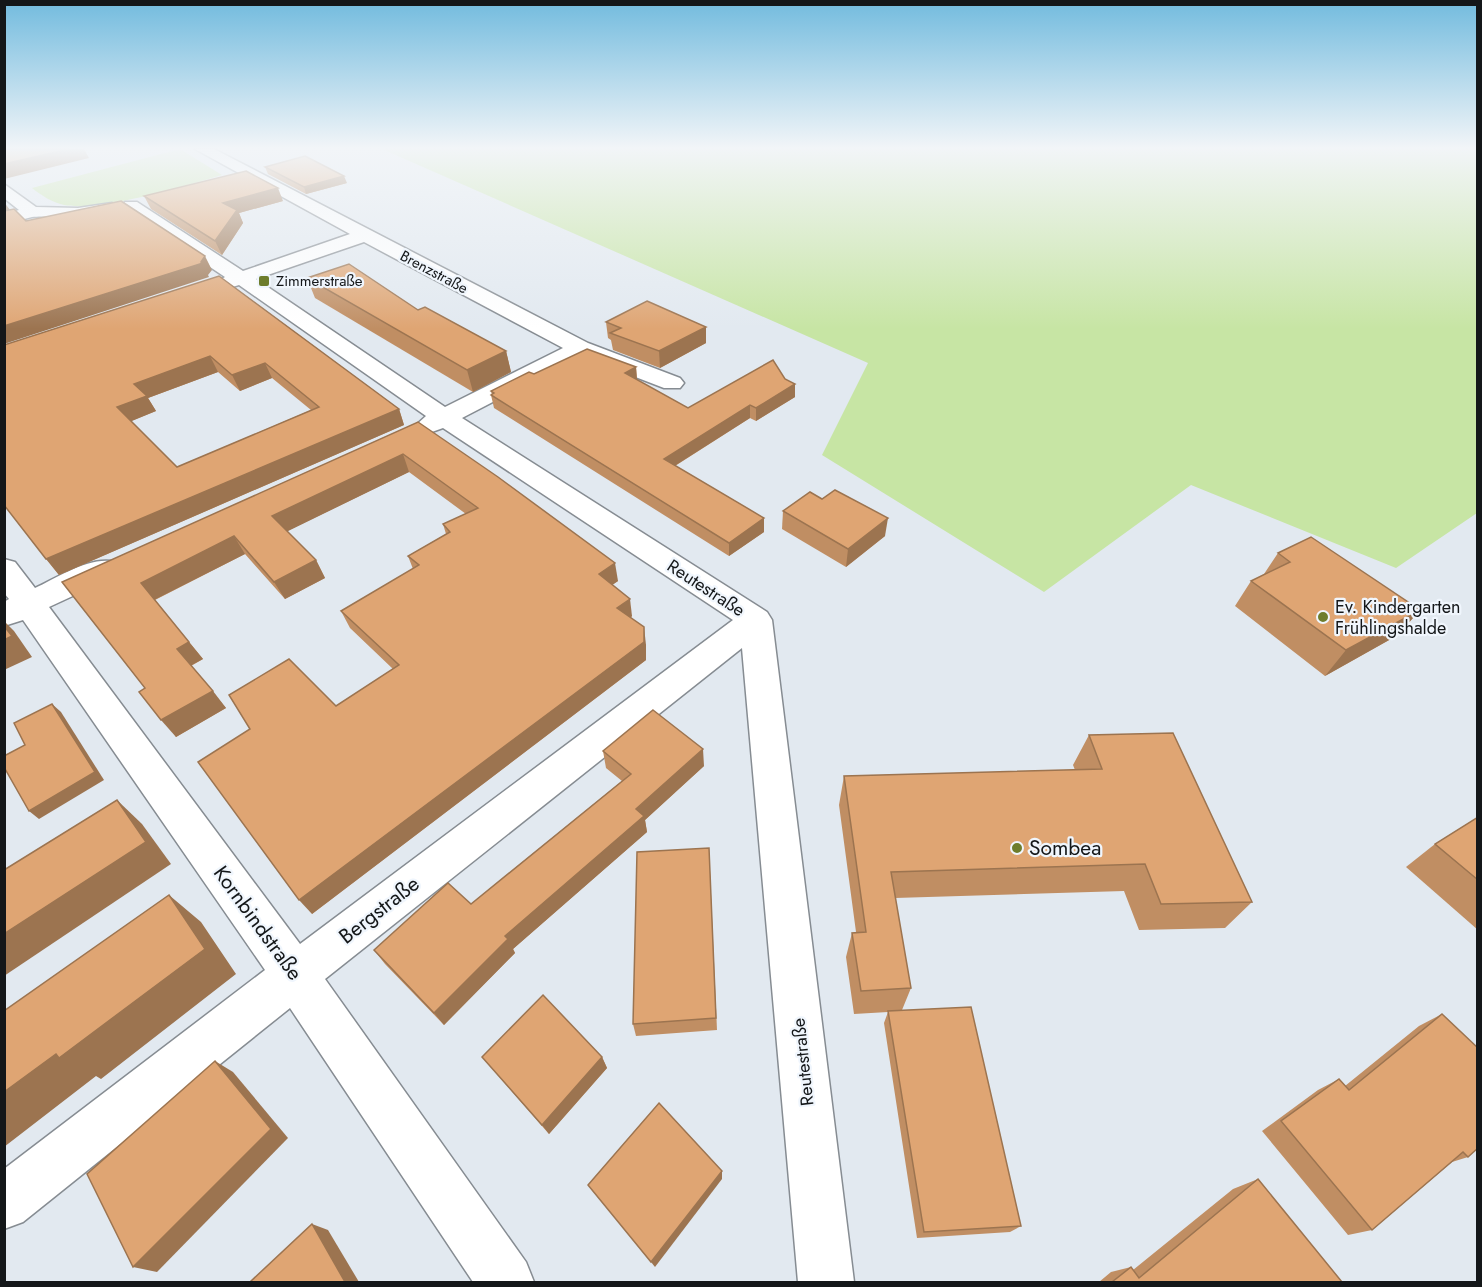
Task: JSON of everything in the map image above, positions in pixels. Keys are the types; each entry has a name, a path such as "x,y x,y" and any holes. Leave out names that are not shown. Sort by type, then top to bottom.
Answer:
{"street":[{"path":"28,209 32,212"},
{"path":"4,219 32,212 78,213 107,209"},
{"name":"Reutestraße","path":"135,209 242,278 446,418 756,621 826,1282"},
{"name":"Brenzstraße","path":"315,209 580,348 672,383"},
{"path":"208,289 365,235"},
{"path":"403,437 446,418 580,348"},
{"path":"16,609 124,561"},
{"name":"Kornbindstraße","path":"4,569 16,609 295,975 506,1282"},
{"name":"Bergstraße","path":"4,1203 295,975 756,621"}],"green space":[{"path":"518,209 1477,209 1477,513 1396,568 1191,485 1044,592 822,455 868,363"}],"building":[{"path":"14,209 26,221 83,209 133,209 205,256 201,262 203,263 4,326 4,211"},
{"path":"165,209 237,210 215,241"},
{"path":"349,264 418,310 425,307 506,351 467,370 307,278"},
{"path":"219,276 399,409 46,559 4,505 4,345","holes":["210,356 232,375 265,363 319,407 177,467 117,407 147,396 134,384"]},
{"path":"647,301 706,327 659,351 610,333 621,328 606,322"},
{"path":"587,349 636,367 625,373 688,408 773,360 785,379 795,384 756,408 750,405 664,459 764,518 729,543 491,395 494,393 491,391 529,372 534,374"},
{"path":"418,422 498,477 615,563 599,574 630,599 617,608 644,627 644,642 299,900 198,762 250,729 229,695 289,659 336,706 399,665 341,611 419,565 408,556 450,532 443,524 478,508 403,454 272,516 316,560 274,582 234,536 141,583 189,642 177,649 213,691 161,720 139,692 145,688 62,582"},
{"path":"835,490 888,518 848,549 783,511 810,492 822,499"},
{"path":"1311,537 1420,610 1346,650 1251,581 1290,562 1278,553"},
{"path":"4,626 12,636 4,640"},
{"path":"52,704 95,772 29,811 4,767 4,756 25,745 14,723"},
{"path":"653,710 703,749 636,809 644,816 505,936 508,939 434,1013 374,950 448,883 471,904 631,774 603,751"},
{"name":"Sombea","path":"1173,733 1252,902 1161,904 1145,864 891,872 911,988 861,991 852,933 866,932 844,776 1102,769 1089,735"},
{"path":"117,800 146,842 4,934 4,870"},
{"path":"1478,817 1478,880 1435,844"},
{"path":"709,848 716,1018 633,1024 637,852"},
{"path":"169,895 205,949 59,1058 56,1054 4,1092 4,1011"},
{"path":"543,995 602,1057 542,1125 482,1057"},
{"path":"971,1007 1021,1226 924,1232 888,1011"},
{"path":"1442,1014 1478,1048 1478,1148 1468,1157 1463,1152 1372,1230 1281,1121 1339,1079 1349,1090"},
{"path":"215,1061 271,1129 133,1267 87,1174"},
{"path":"659,1103 722,1171 651,1262 588,1185"},
{"path":"1258,1179 1342,1282 1112,1282 1131,1267 1139,1278"},
{"path":"312,1224 345,1282 250,1282"}],"place":[{"name":"Zimmerstraße","path":"264,281"},
{"name":"Ev. Kindergarten Frühlingshalde","path":"1323,617"},
{"name":"Sombea","path":"1017,848"}]}
